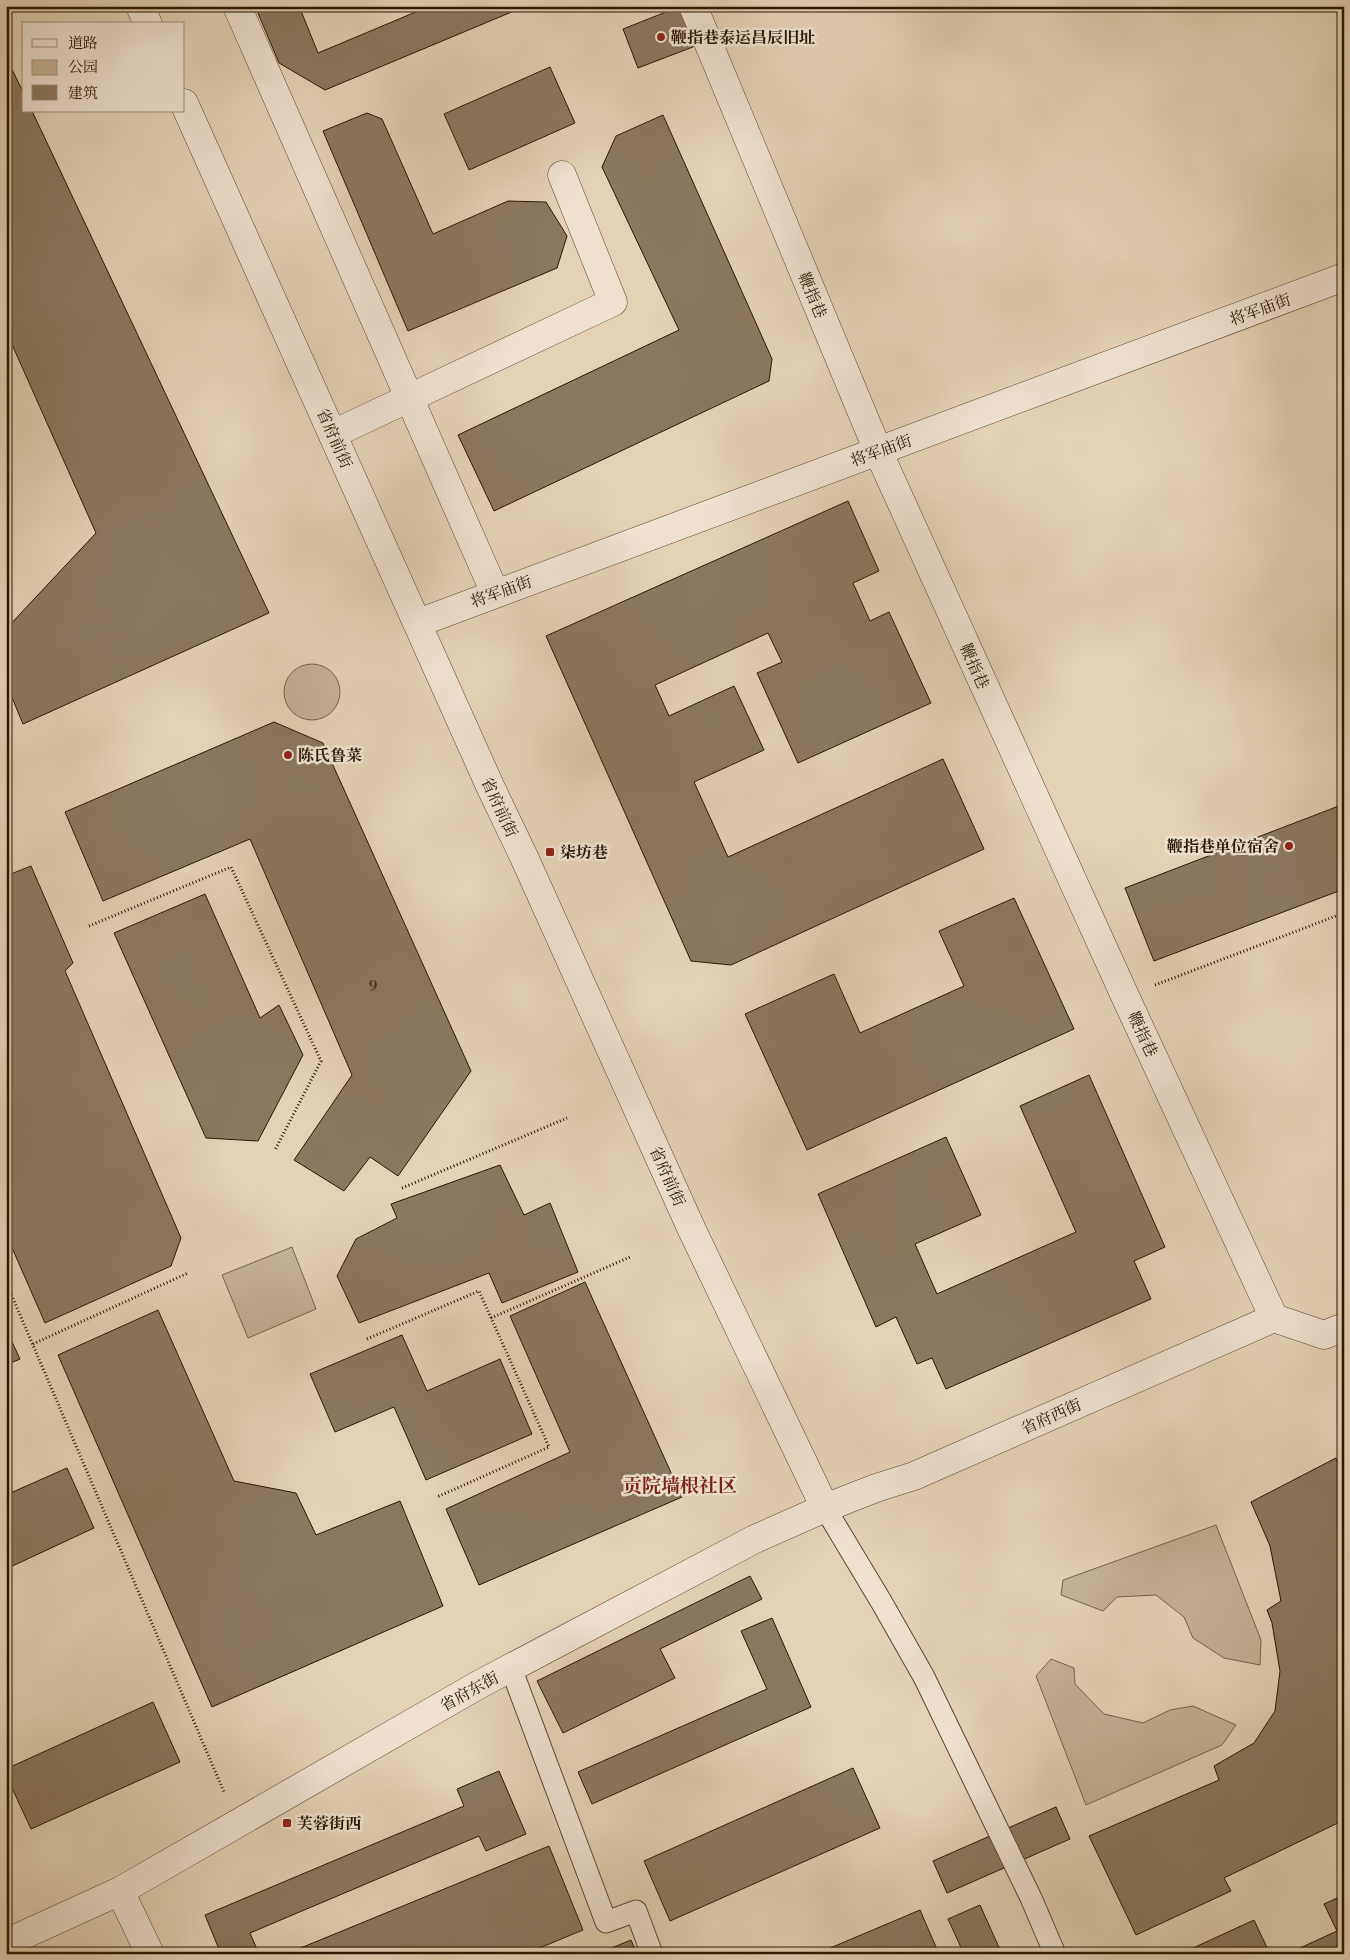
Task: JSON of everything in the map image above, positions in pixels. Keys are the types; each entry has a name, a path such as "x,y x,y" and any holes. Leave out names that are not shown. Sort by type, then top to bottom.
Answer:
{"street":[{"path":"140,6 147,22"},
{"path":"237,6 495,593"},
{"name":"鞭指巷","path":"693,6 878,450 1125,996 1274,1318"},
{"name":"省府前街","path":"185,105 490,786 692,1230 825,1508"},
{"path":"333,434 613,302 562,175"},
{"name":"将军庙街","path":"418,623 878,450 1344,278"},
{"path":"1274,1318 1324,1334 1344,1327"},
{"name":"省府西街","path":"825,1508 876,1488 914,1476 1274,1318"},
{"name":"省府东街","path":"6,1943 120,1890 511,1668 755,1539 825,1508"},
{"path":"120,1890 150,1954"}],"lane":[{"path":"825,1508 924,1677 1031,1898 1055,1954"},
{"path":"511,1668 606,1922 636,1911 652,1954"}],"path":[{"path":"89,926 231,867 321,1061 275,1150"},
{"path":"1125,996 1344,914"},
{"path":"402,1188 566,1118"},
{"path":"491,1318 630,1257"},
{"path":"33,1344 188,1273"},
{"path":"6,1282 237,1823"},
{"path":"367,1339 479,1291 549,1447 437,1497"}],"green space":[{"path":"306,664 318,664 328,668 336,676 340,692 336,708 328,716 318,720 306,720 296,716 288,708 284,698 284,686 288,676 296,668"},
{"path":"292,1247 316,1309 248,1338 222,1275"},
{"path":"1216,1525 1261,1640 1260,1665 1224,1658 1193,1638 1184,1617 1156,1595 1117,1597 1103,1611 1061,1595 1063,1580"},
{"path":"1051,1659 1074,1668 1075,1684 1104,1714 1143,1723 1170,1710 1193,1706 1236,1725 1222,1745 1086,1805 1036,1676"}],"building":[{"path":"255,6 299,6 318,53 430,6 526,6 325,90 279,63"},
{"name":"鞭指巷泰运昌辰旧址","path":"681,6 698,45 638,68 623,29"},
{"path":"6,57 22,90 22,112 32,112 269,613 23,724 6,683 6,629 96,533 6,331"},
{"path":"550,67 575,123 469,170 444,114"},
{"path":"367,113 382,119 433,234 508,201 546,202 567,236 557,268 408,331 323,131"},
{"path":"663,115 772,359 769,381 494,511 458,435 679,330 602,167 616,136"},
{"path":"848,501 879,571 853,583 870,621 889,612 931,703 798,763 757,673 782,662 768,633 655,685 669,716 734,686 764,750 694,782 728,857 943,759 984,849 731,965 691,961 546,636"},
{"path":"274,722 323,743 471,1071 398,1176 370,1157 344,1191 294,1160 352,1075 250,839 103,901 65,812"},
{"name":"鞭指巷单位宿舍","path":"1344,804 1344,889 1154,961 1125,888"},
{"path":"31,866 73,963 65,971 181,1238 171,1266 45,1323 6,1234 6,876"},
{"path":"205,894 260,1018 279,1005 303,1055 258,1141 206,1138 114,933"},
{"path":"1014,898 1074,1029 807,1150 745,1014 834,974 860,1033 964,986 939,931"},
{"path":"1089,1075 1165,1247 1134,1261 1151,1299 946,1389 932,1358 917,1364 896,1317 876,1327 818,1194 946,1137 981,1215 915,1244 937,1294 1076,1232 1020,1106"},
{"path":"500,1165 524,1215 550,1203 578,1272 502,1303 489,1273 359,1323 337,1276 356,1239 397,1218 391,1204"},
{"path":"585,1282 682,1497 479,1585 446,1509 570,1452 510,1316"},
{"path":"158,1310 234,1481 296,1493 316,1535 400,1501 443,1606 212,1707 58,1355"},
{"path":"6,1329 20,1359 6,1365"},
{"path":"402,1335 427,1391 500,1359 532,1434 426,1480 394,1407 335,1432 310,1374"},
{"path":"1336,1458 1344,1478 1344,1820 1224,1878 1231,1891 1136,1935 1089,1836 1219,1780 1214,1766 1254,1743 1275,1711 1280,1671 1272,1623 1267,1610 1281,1601 1270,1546 1251,1502"},
{"path":"67,1468 94,1528 6,1569 6,1495"},
{"path":"750,1576 762,1599 660,1649 675,1678 563,1733 537,1681"},
{"path":"772,1618 811,1707 592,1804 578,1772 767,1689 741,1631"},
{"path":"153,1702 180,1762 31,1829 6,1775 6,1769"},
{"path":"853,1768 880,1828 670,1921 644,1861"},
{"path":"499,1771 526,1834 486,1851 479,1836 250,1933 259,1954 221,1954 205,1915 464,1806 457,1789"},
{"path":"1056,1807 1070,1839 947,1893 933,1861"},
{"path":"549,1846 583,1930 525,1954 286,1954"},
{"path":"1344,1895 1344,1950 1336,1954 1287,1954 1337,1931 1324,1904"},
{"path":"980,1905 1002,1954 964,1954 948,1919"},
{"path":"920,1910 939,1954 816,1954"},
{"path":"1254,1920 1270,1954 1180,1954"},
{"path":"631,1940 637,1954 597,1954"}],"place":[{"name":"鞭指巷泰运昌辰旧址","path":"661,37"},
{"name":"陈氏鲁菜","path":"288,755"},
{"name":"鞭指巷单位宿舍","path":"1289,846"},
{"name":"柒坊巷","path":"550,852"},
{"name":"芙蓉街西","path":"287,1823"}],"district":[{"name":"贡院墙根社区","path":"680,1485"}]}
